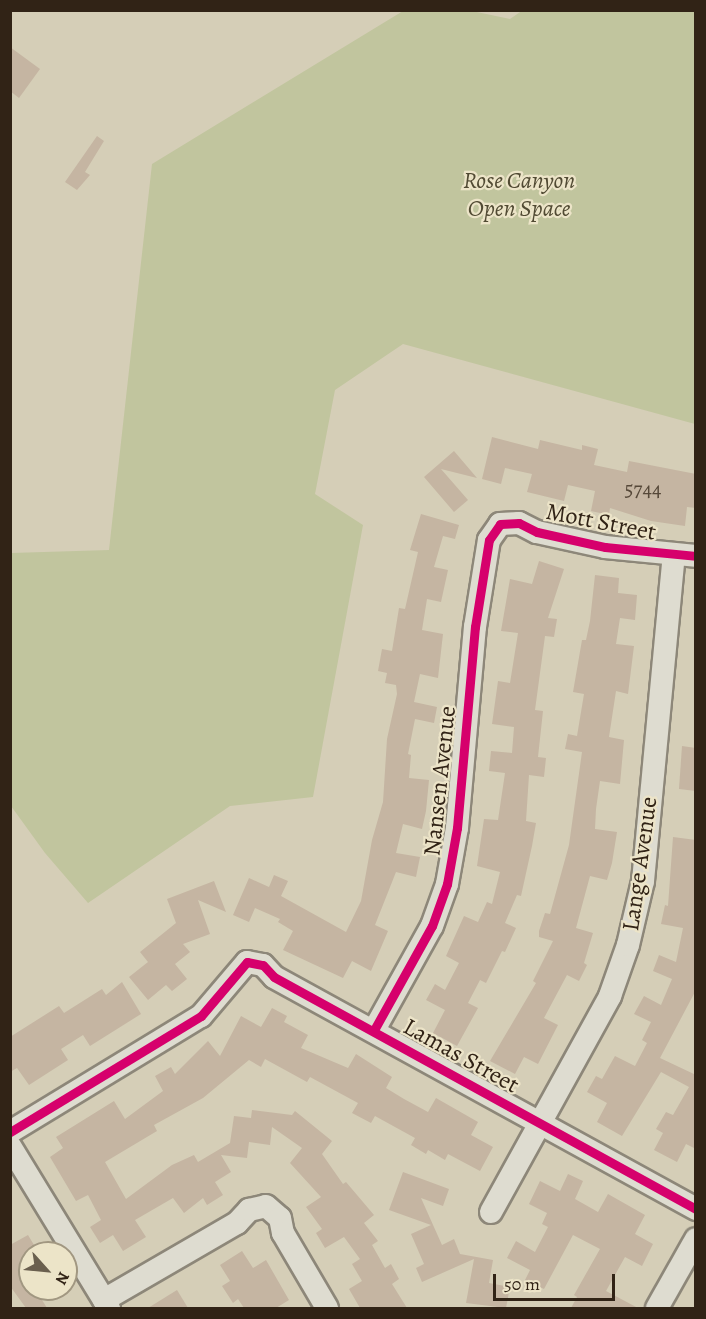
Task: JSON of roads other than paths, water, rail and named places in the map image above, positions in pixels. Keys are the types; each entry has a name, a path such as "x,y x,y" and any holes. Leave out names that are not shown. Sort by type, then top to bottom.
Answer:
{"street":[{"name":"Mott Street","path":"500,524 519,522 537,532 605,547 685,556"},
{"name":"Nansen Avenue","path":"374,1030 432,926 447,884 457,828 475,627 489,540 500,524"},
{"name":"Lange Avenue","path":"492,1212 610,996 633,924 643,881 685,556"},
{"name":"Lamas Street","path":"10,1132 201,1016 247,962 263,965 273,977 374,1030 696,1209"},
{"path":"10,1146 106,1304 237,1223 249,1210 266,1206 280,1218 283,1233 327,1308"},
{"path":"657,1308 696,1239"}],"park label":[{"name":"Rose Canyon Open Space","path":"519,195"}]}
